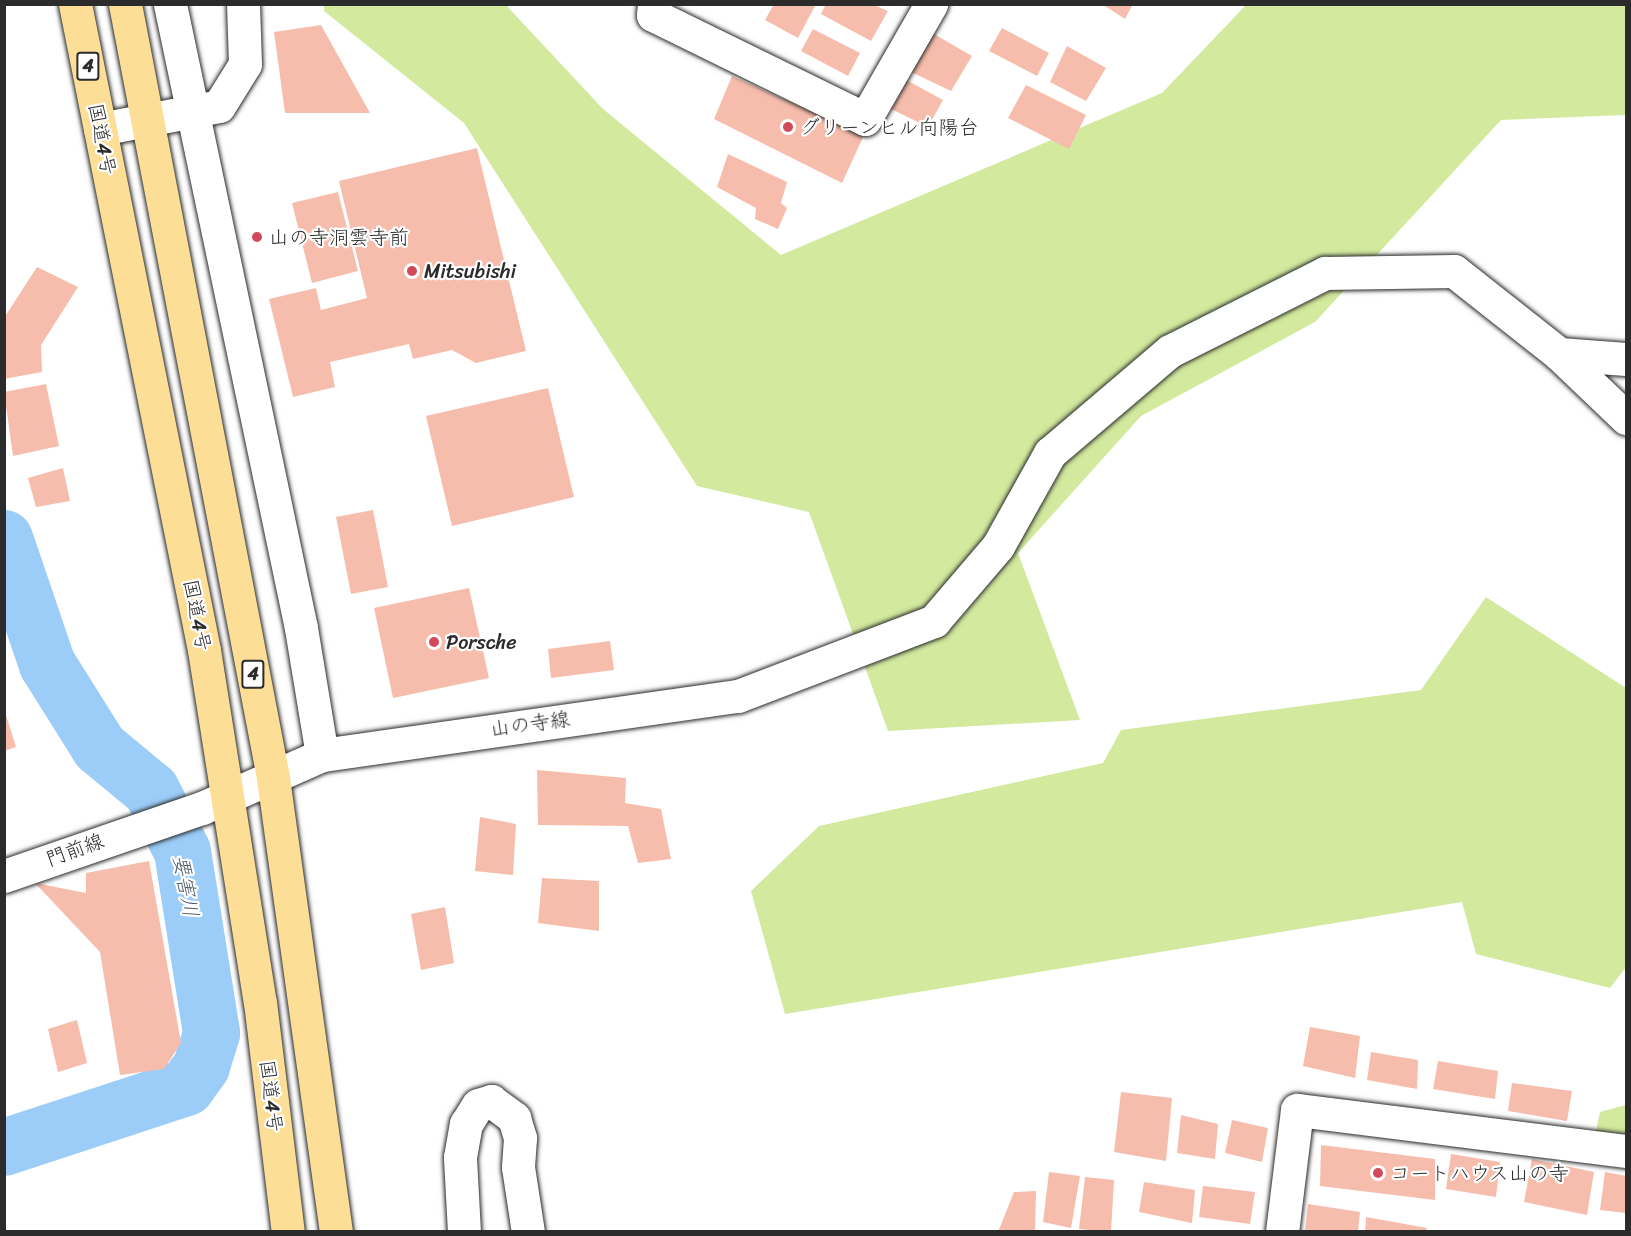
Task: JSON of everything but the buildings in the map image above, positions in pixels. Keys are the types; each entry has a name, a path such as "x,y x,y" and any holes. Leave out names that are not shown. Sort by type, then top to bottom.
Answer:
{"highway":[{"name":"国道4号","path":"75,4 204,650 228,797 288,1232"},
{"name":"4","path":"125,4 273,778 336,1232"}],"street":[{"path":"170,4 301,628 322,755"},
{"path":"100,129 219,106 245,64 243,4"},
{"path":"654,4 653,15 865,119 931,4"},
{"name":"山の寺線","path":"228,797 322,755 738,696 934,621 998,546 1050,453 1170,351 1324,273 1454,271 1559,354 1626,418"},
{"path":"1559,354 1626,359"},
{"name":"門前線","path":"4,876 228,797"},
{"path":"464,1232 460,1157 466,1124 478,1105 491,1101 514,1118 520,1138 518,1167 528,1232"},
{"path":"1282,1232 1297,1110 1626,1151"}],"green space":[{"path":"324,5 506,5 603,109 781,255 1162,93 1246,5 1626,5 1626,115 1501,120 1315,322 1141,416 1018,553 1080,720 888,731 809,512 697,486 464,123 324,11"},
{"path":"1486,597 1626,688 1626,967 1610,988 1476,954 1462,902 785,1014 751,891 819,826 1103,763 1121,730 1421,690"},
{"path":"1626,1105 1626,1134 1596,1131 1600,1112"}],"waterway":[{"name":"要害川","path":"4,538 47,664 99,747 151,790 182,851 211,1033 201,1066 186,1087 4,1147"}],"place":[{"name":"グリーンヒル向陽台","path":"788,127"},
{"name":"山の寺洞雲寺前","path":"257,237"},
{"name":"Mitsubishi","path":"412,271"},
{"name":"Porsche","path":"434,642"},
{"name":"コートハウス山の寺","path":"1378,1173"}]}
